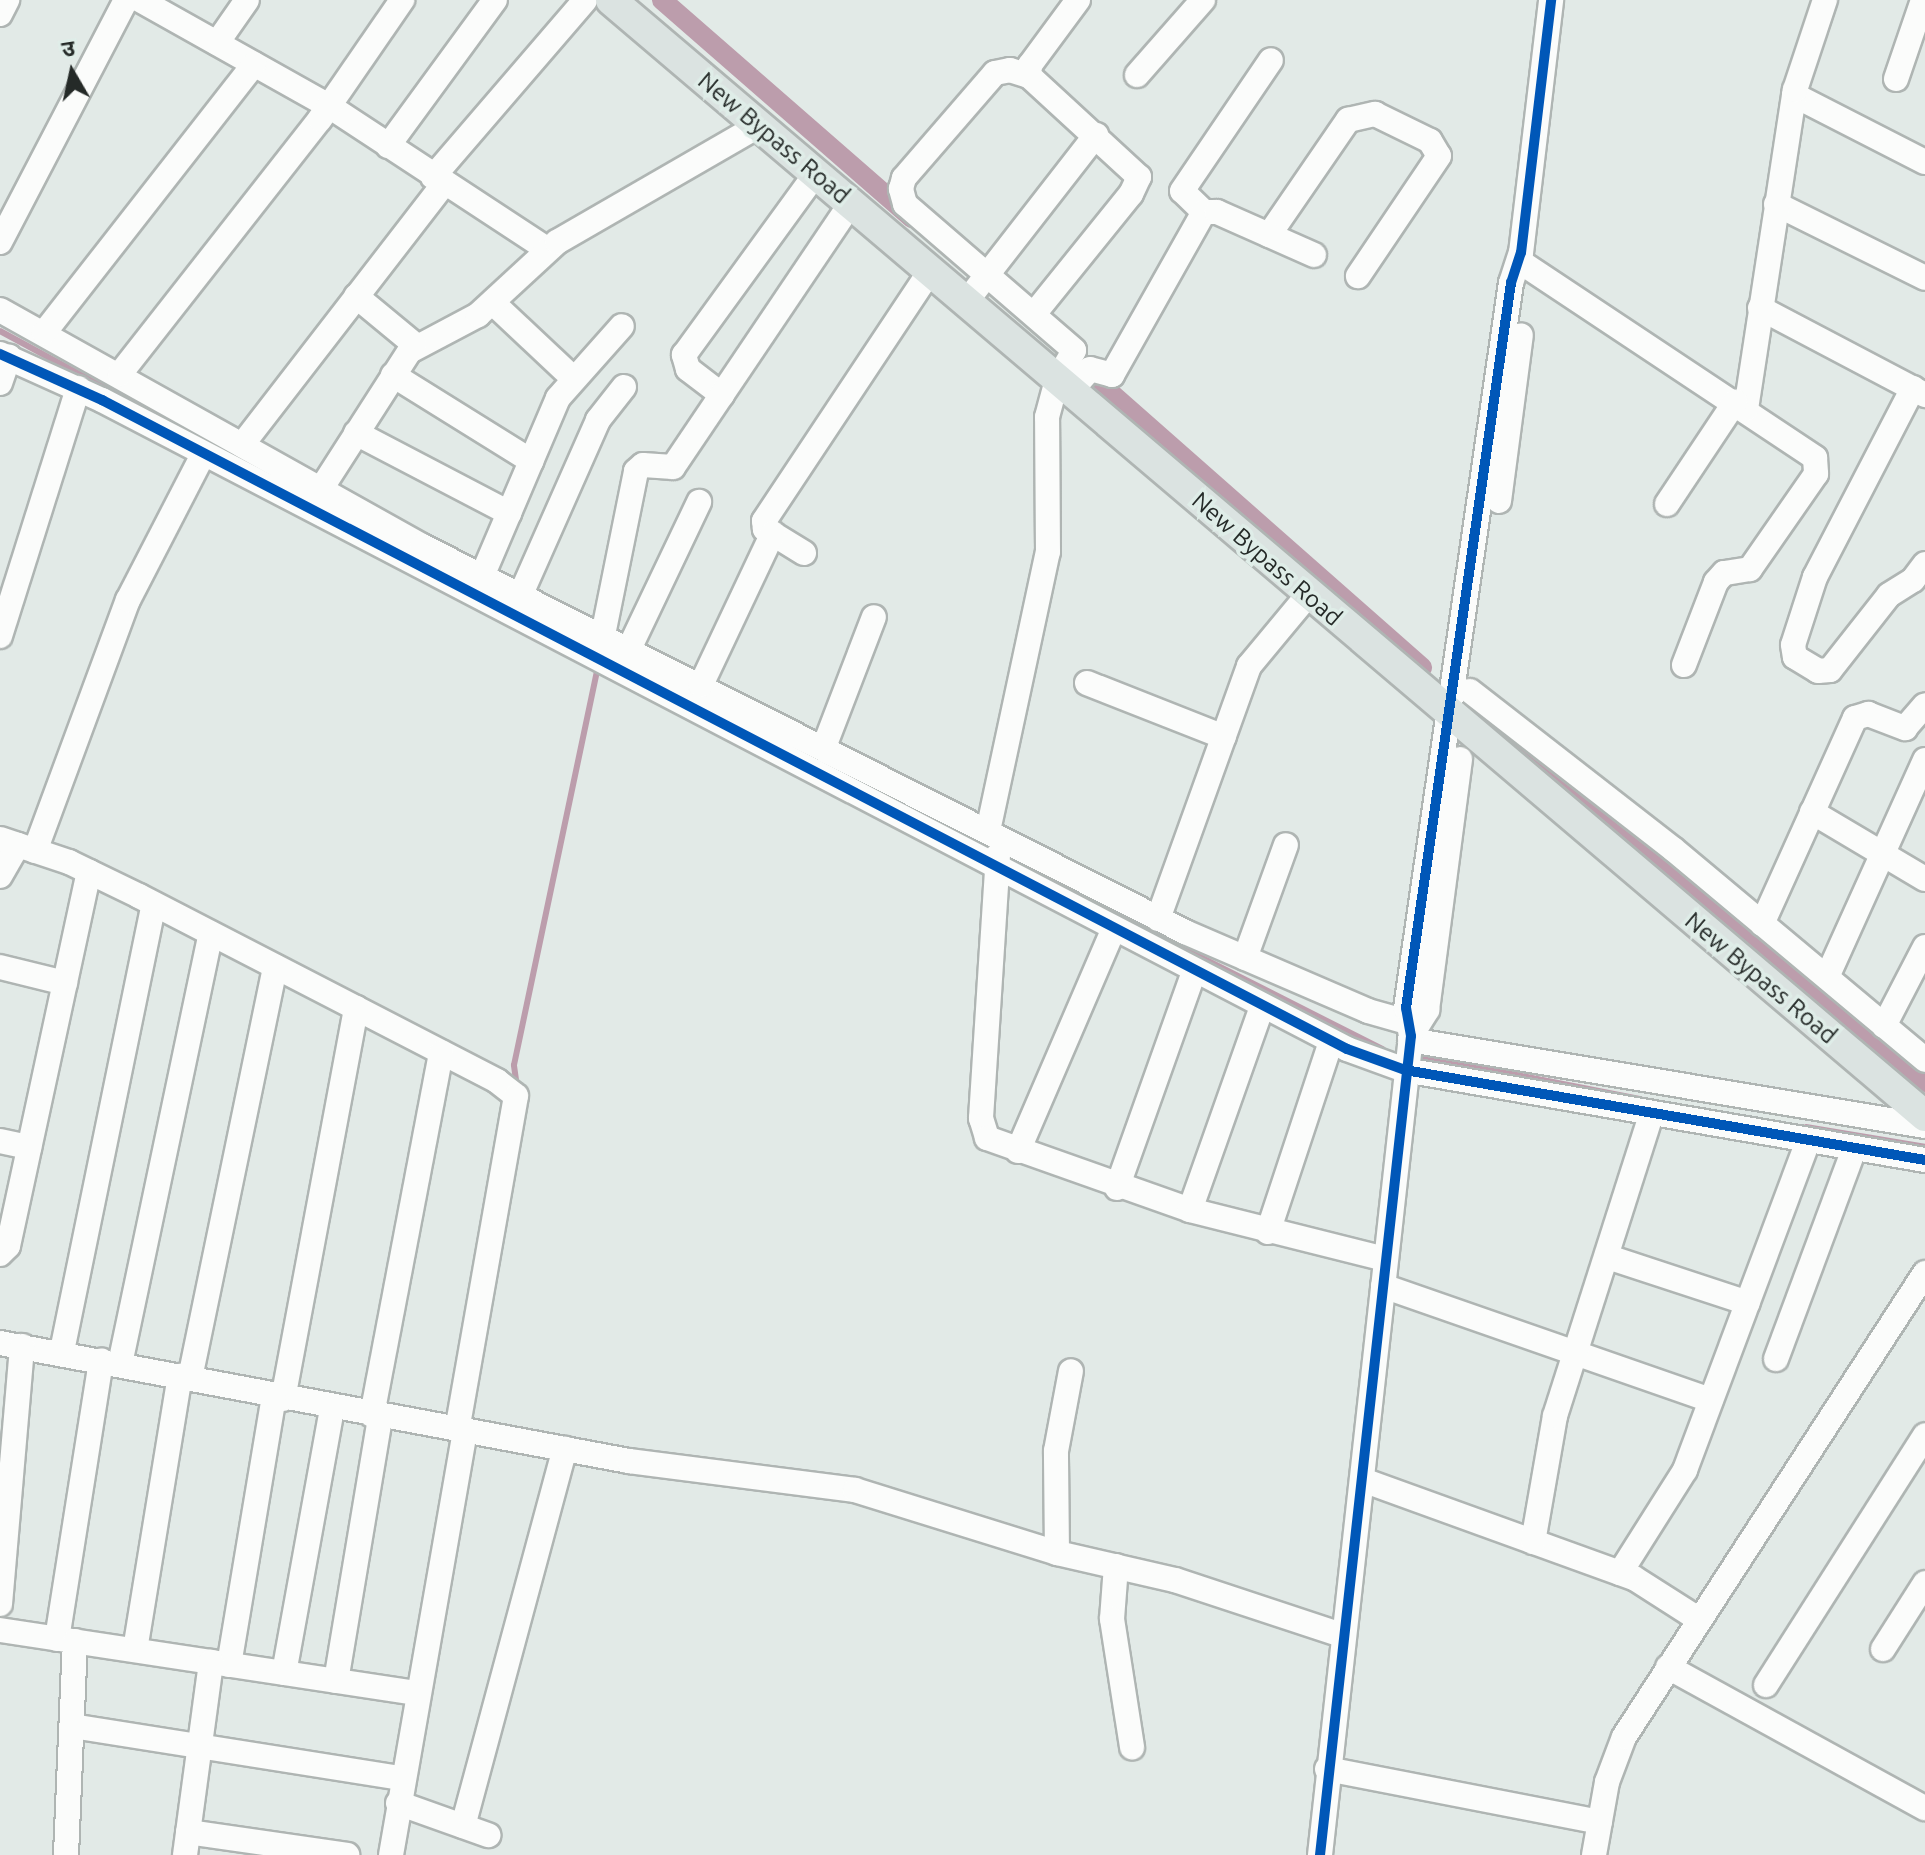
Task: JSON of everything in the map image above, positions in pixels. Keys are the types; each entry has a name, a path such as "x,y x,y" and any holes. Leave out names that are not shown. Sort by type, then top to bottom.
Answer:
{"main road":[{"name":"New Bypass Road","path":"611,0 930,271 979,286 1308,595 1925,1116"}],"street":[{"path":"0,14 7,0"},
{"path":"217,43 247,0"},
{"path":"120,374 329,106 402,0"},
{"path":"388,146 495,0"},
{"path":"242,445 356,296 438,180 585,0"},
{"path":"1029,76 1030,65 1078,0"},
{"path":"1137,75 1203,0"},
{"path":"1457,722 1470,691 1510,437 1525,285 1521,258 1551,0"},
{"path":"1667,504 1740,406 1760,308 1794,95 1825,0"},
{"path":"1896,79 1923,0"},
{"path":"0,242 141,1 329,106 547,249"},
{"path":"1271,60 1182,191 1204,212 1217,212 1314,255"},
{"path":"44,333 254,64"},
{"path":"1034,314 1138,184 1135,169 1029,76 1010,70 995,73 904,178 901,189 905,204 979,286 1034,314 1073,348 1073,373 1045,433 1051,511 1048,552 996,850 981,1118 987,1138 1117,1188 1268,1232 1385,1259"},
{"path":"1794,95 1925,162"},
{"path":"1269,235 1348,120 1375,114 1430,141 1439,156 1358,276"},
{"path":"321,489 412,350 493,303 547,249 760,125"},
{"path":"979,286 1096,135"},
{"path":"722,395 688,369 684,355 816,173"},
{"path":"603,635 636,471 643,465 673,467 851,203"},
{"path":"1776,204 1925,278"},
{"path":"1073,373 1112,375 1204,212"},
{"path":"1521,258 1810,451 1816,474 1750,569 1720,575 1684,665"},
{"path":"1320,1855 1341,1635 1363,1480 1409,1033 1457,722 1511,283 1521,258"},
{"path":"804,553 773,533 764,521 930,271"},
{"path":"356,296 412,339 412,350"},
{"path":"493,303 573,378"},
{"path":"1760,308 1919,392 1815,577 1793,645 1795,657 1818,671 1830,670 1889,595 1913,580 1925,564"},
{"path":"0,310 120,374 321,489 824,747 996,850 1113,930 1331,1041 1405,1070 1925,1160"},
{"path":"483,574 558,398 622,326"},
{"path":"0,383 4,355 78,388 203,455 996,850 1158,919 1409,1033 1925,1126"},
{"path":"393,375 531,461"},
{"path":"521,594 598,420 624,387"},
{"path":"0,636 78,388"},
{"path":"356,433 509,513"},
{"path":"0,876 128,600 203,455"},
{"path":"629,649 699,502"},
{"path":"701,685 773,533"},
{"path":"1158,919 1260,646 1308,595"},
{"path":"824,747 874,617"},
{"path":"1087,683 1224,737"},
{"path":"1470,691 1762,924 1925,1060"},
{"path":"1762,924 1855,718 1868,714 1905,728 1925,705"},
{"path":"1827,977 1885,855 1925,760"},
{"path":"1812,812 1925,879"},
{"path":"17,845 89,872 154,904 510,1089 517,1101 415,1693 391,1855"},
{"path":"1245,958 1286,845"},
{"path":"0,1254 8,1246 89,872"},
{"path":"62,1351 154,904"},
{"path":"1018,1151 1113,930"},
{"path":"66,1855 72,1726 66,1640 110,1362 211,934"},
{"path":"1884,1026 1925,947"},
{"path":"0,967 65,983"},
{"path":"135,1650 185,1377 275,967"},
{"path":"1117,1188 1194,972"},
{"path":"1190,1210 1262,1007"},
{"path":"347,1855 187,1843 200,1745 279,1398 356,1008"},
{"path":"1268,1232 1331,1041"},
{"path":"336,1681 376,1416 441,1052"},
{"path":"1533,1542 1549,1439 1651,1115"},
{"path":"0,1141 29,1147"},
{"path":"1620,1573 1680,1478 1808,1141"},
{"path":"1776,1359 1854,1149"},
{"path":"1608,1257 1748,1303"},
{"path":"1594,1855 1624,1737 1925,1273"},
{"path":"1383,1286 1577,1356 1711,1400"},
{"path":"0,1604 11,1344 62,1351 279,1398 565,1449 855,1490 1057,1553 1116,1566 1341,1635"},
{"path":"1057,1553 1056,1451 1071,1371"},
{"path":"284,1673 332,1408"},
{"path":"1766,1685 1925,1435"},
{"path":"463,1826 565,1449"},
{"path":"1363,1480 1620,1573 1698,1619"},
{"path":"1116,1566 1111,1611 1132,1747"},
{"path":"1883,1649 1925,1583"},
{"path":"0,1630 415,1693"},
{"path":"1668,1667 1925,1808"},
{"path":"72,1726 402,1778"},
{"path":"1327,1769 1600,1822"},
{"path":"398,1803 488,1835"}],"waterway":[{"path":"662,0 912,218"},
{"path":"0,331 122,397"},
{"path":"1080,366 1422,667"},
{"path":"517,1087 514,1065 598,668"},
{"path":"1489,721 1925,1082"},
{"path":"1032,872 1383,1049"},
{"path":"1419,1056 1641,1099"},
{"path":"1806,1127 1925,1147"}],"cycle path":[{"path":"1320,1855 1411,1036 1406,1008 1511,283 1521,253 1551,0"},
{"path":"0,354 102,400 1347,1049 1405,1070 1925,1160"}]}
